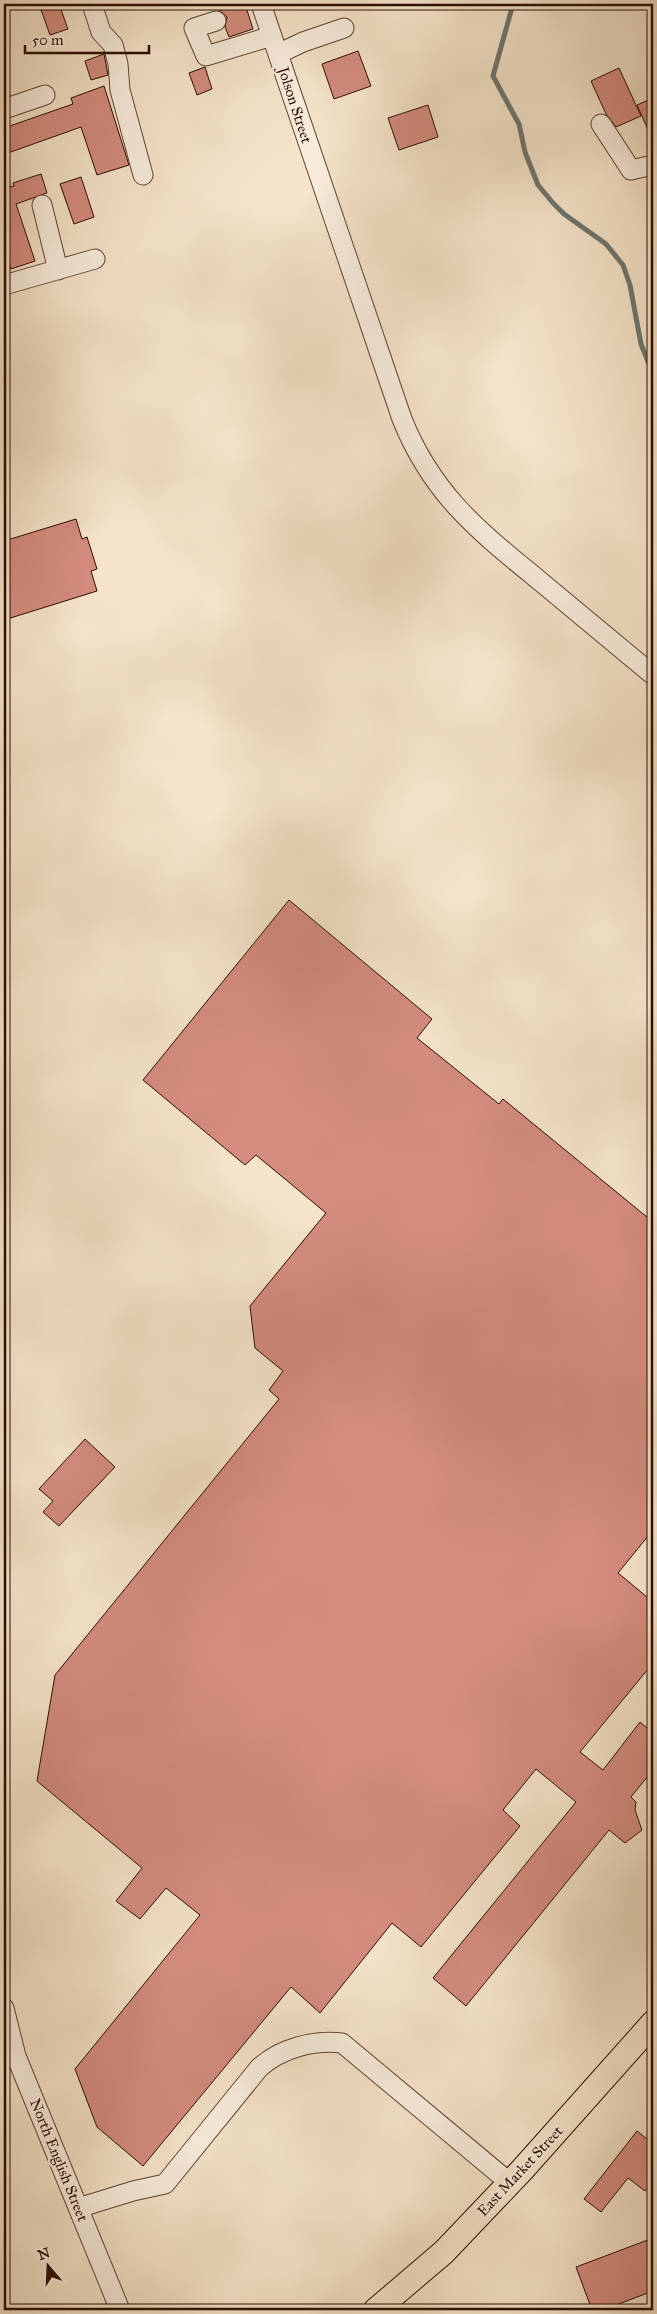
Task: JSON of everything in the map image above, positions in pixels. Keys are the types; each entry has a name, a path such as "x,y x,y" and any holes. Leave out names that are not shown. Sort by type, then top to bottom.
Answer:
{"main road":[{"name":"East Market Street","path":"376,2310 444,2252 651,2029"}],"street":[{"path":"92,4 101,32 112,45 118,64 120,90 143,175"},
{"name":"Jolson Street","path":"261,4 412,445 440,489 472,525 653,674"},
{"path":"216,20 194,28 206,56 272,36"},
{"path":"278,54 303,42 344,28"},
{"path":"4,109 45,95"},
{"path":"601,124 632,170 653,165"},
{"path":"42,206 58,270"},
{"path":"4,285 95,259"},
{"name":"North English Street","path":"4,2008 16,2056 120,2310"},
{"path":"78,2208 133,2191 164,2184 259,2068 272,2056 301,2046 326,2041 342,2043 510,2183"}],"building":[{"path":"39,4 59,4 68,29 50,35"},
{"path":"218,4 245,4 253,29 229,37 225,27 227,17 220,11"},
{"path":"358,51 371,86 334,99 322,64"},
{"path":"104,54 108,75 91,80 85,61"},
{"path":"205,67 212,89 197,95 189,73"},
{"path":"619,68 641,116 616,127 606,114 591,81"},
{"path":"104,86 129,165 97,175 81,127 8,153 4,141 4,128 73,104 71,98"},
{"path":"653,98 653,141 637,105"},
{"path":"428,105 438,137 399,150 388,118"},
{"path":"41,174 47,193 16,204 35,261 11,269 4,249 4,175 6,175 10,187 14,186 13,183"},
{"path":"81,177 94,217 74,224 60,184"},
{"path":"76,519 82,539 87,537 97,569 91,571 97,591 4,620 4,541"},
{"path":"289,900 432,1019 417,1038 499,1104 503,1099 653,1222 653,1530 618,1573 653,1602 653,1663 580,1752 603,1770 640,1722 653,1733 653,1770 631,1797 636,1802 635,1810 642,1830 625,1843 609,1830 466,2006 433,1978 576,1802 536,1769 503,1810 520,1826 421,1947 392,1923 320,2013 291,1987 143,2166 97,2127 75,2069 200,1915 166,1888 140,1919 116,1901 142,1868 37,1781 55,1675 279,1399 269,1390 283,1371 255,1348 250,1306 326,1213 256,1155 245,1165 143,1080"},
{"path":"85,1439 115,1467 59,1526 43,1512 53,1501 39,1489"},
{"path":"637,2131 653,2144 653,2181 645,2191 628,2178 601,2212 584,2199"},
{"path":"653,2238 653,2291 603,2310 592,2310 576,2267"}],"waterway":[{"path":"513,4 493,76 519,124 525,152 538,185 564,214 606,244 623,265 630,285 641,344 653,374"}]}
